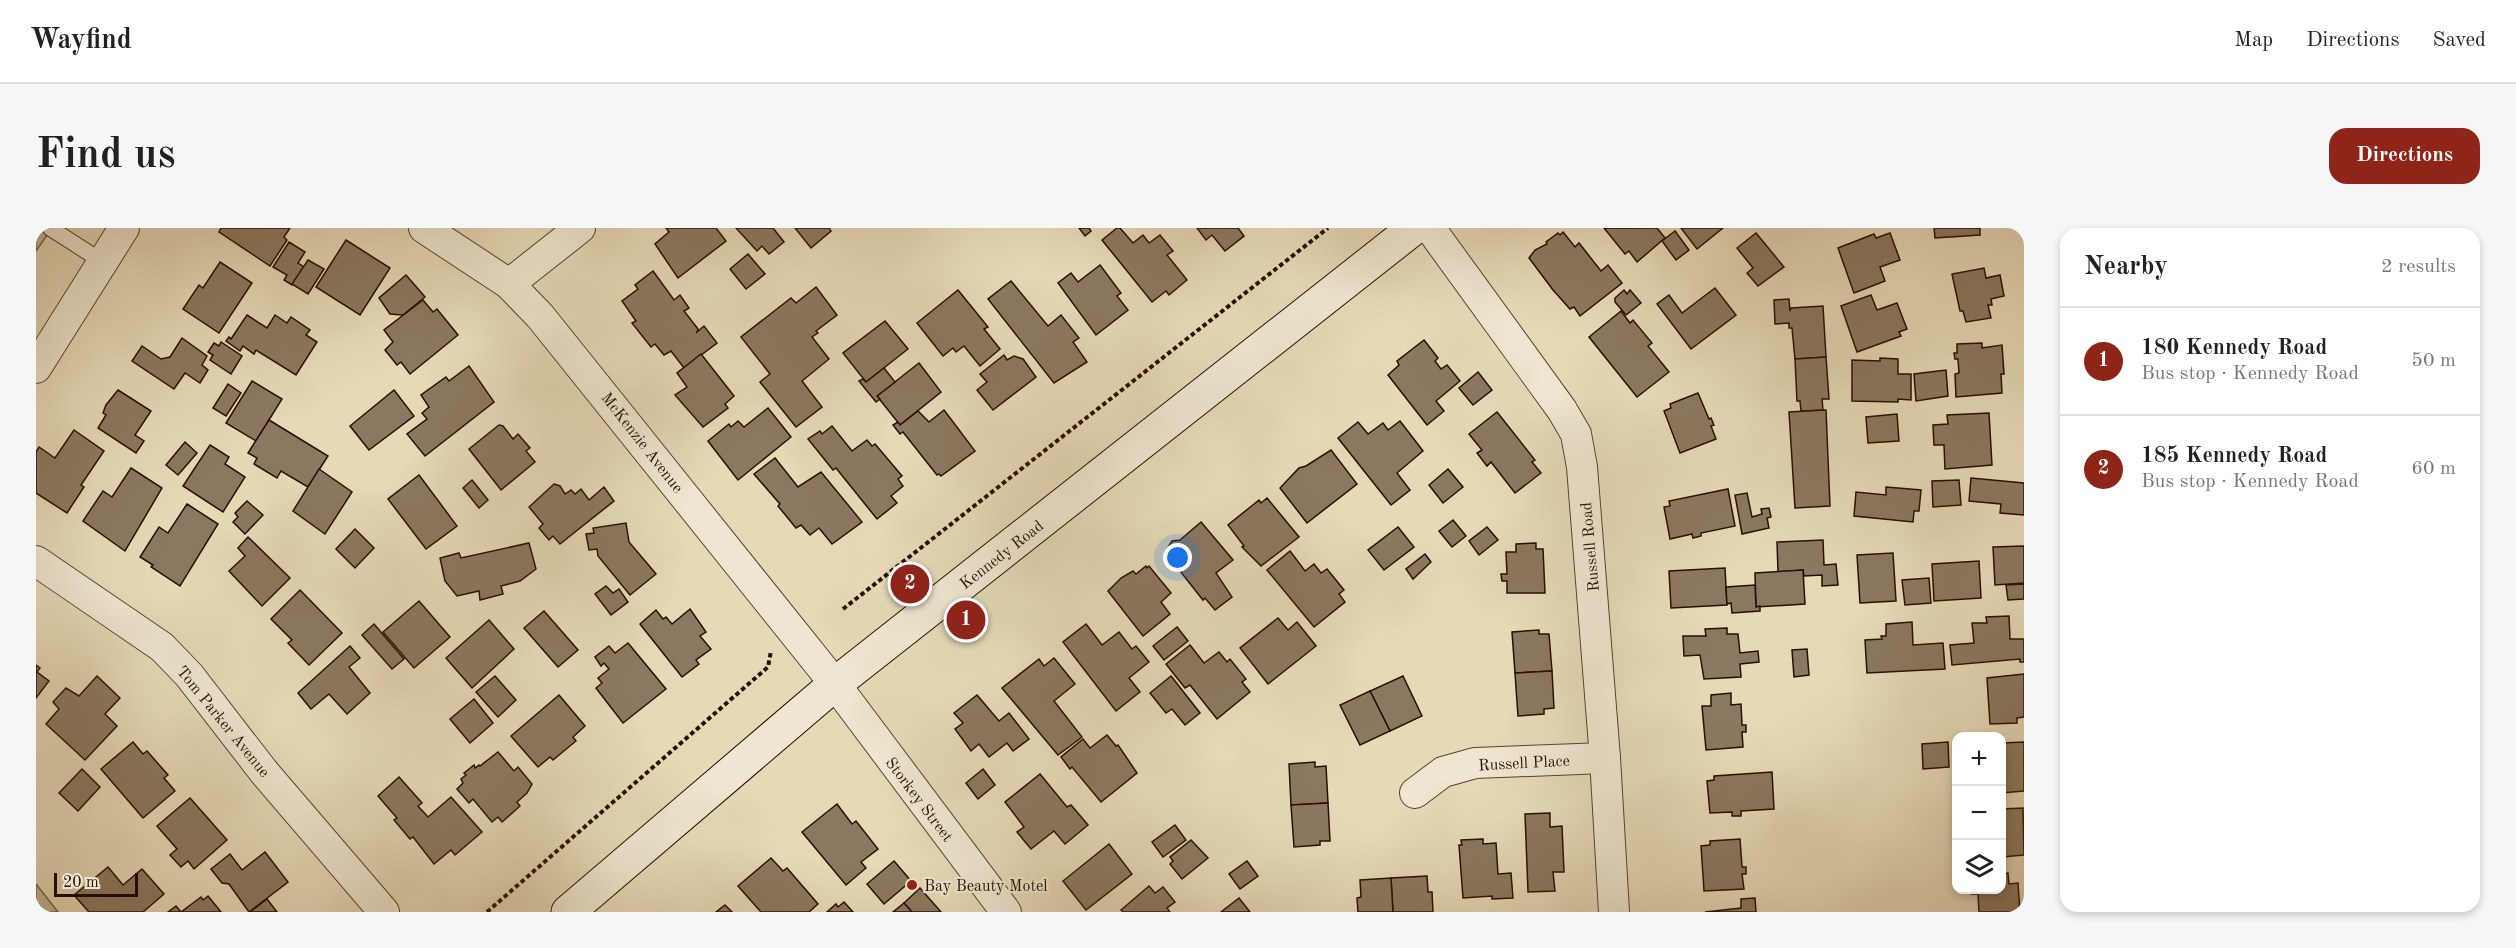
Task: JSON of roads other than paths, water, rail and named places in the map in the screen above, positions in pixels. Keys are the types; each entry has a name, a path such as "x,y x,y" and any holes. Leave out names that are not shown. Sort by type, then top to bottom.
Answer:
{"main road":[{"name":"Kennedy Road","path":"568,912 835,684 1414,228"}],"street":[{"path":"36,368 124,228"},
{"name":"McKenzie Avenue","path":"424,228 509,284 540,316 835,684"},
{"path":"509,284 580,228"},
{"name":"Russell Road","path":"1430,228 1562,410 1576,434 1582,467 1605,758 1614,912"},
{"name":"Tom Parker Avenue","path":"36,561 162,647 189,675 264,772 384,912"},
{"name":"Storkey Street","path":"835,684 1006,912"},
{"name":"Russell Place","path":"1415,793 1443,772 1475,763 1605,758"}],"lane":[{"path":"50,228 103,262"}],"place":[{"name":"185 Kennedy Road","path":"910,584"},
{"name":"180 Kennedy Road","path":"966,620"},
{"name":"Bay Beauty Motel","path":"912,885"}]}
